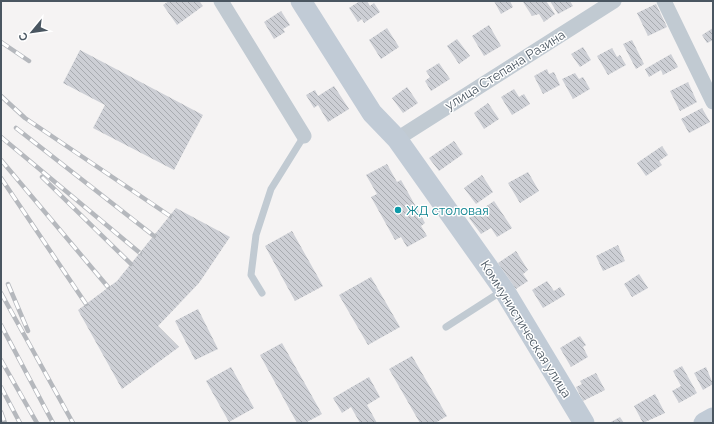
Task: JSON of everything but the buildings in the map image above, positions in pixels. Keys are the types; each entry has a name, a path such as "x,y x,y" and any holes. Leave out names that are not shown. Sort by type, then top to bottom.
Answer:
{"street":[{"path":"221,1 304,136"},
{"name":"Коммунистическая улица","path":"301,1 372,113 397,139 504,290 584,423"},
{"name":"улица Степана Разина","path":"397,139 614,1"},
{"path":"664,1 713,102"},
{"path":"704,423 713,418"}],"lane":[{"path":"262,293 251,275 256,235 271,189 304,136"},
{"path":"446,327 504,290"}],"railway":[{"path":"1,42 29,61"},
{"path":"1,96 25,118 170,216"},
{"path":"16,128 154,236"},
{"path":"1,137 140,253"},
{"path":"1,160 108,287"},
{"path":"42,177 131,264"},
{"path":"1,178 86,304"},
{"path":"8,284 28,331"},
{"path":"1,293 73,423"},
{"path":"1,325 53,423"},
{"path":"1,360 37,423"},
{"path":"1,387 20,423"},
{"path":"1,412 5,423"}],"place":[{"name":"ЖД столовая","path":"398,210"}]}
